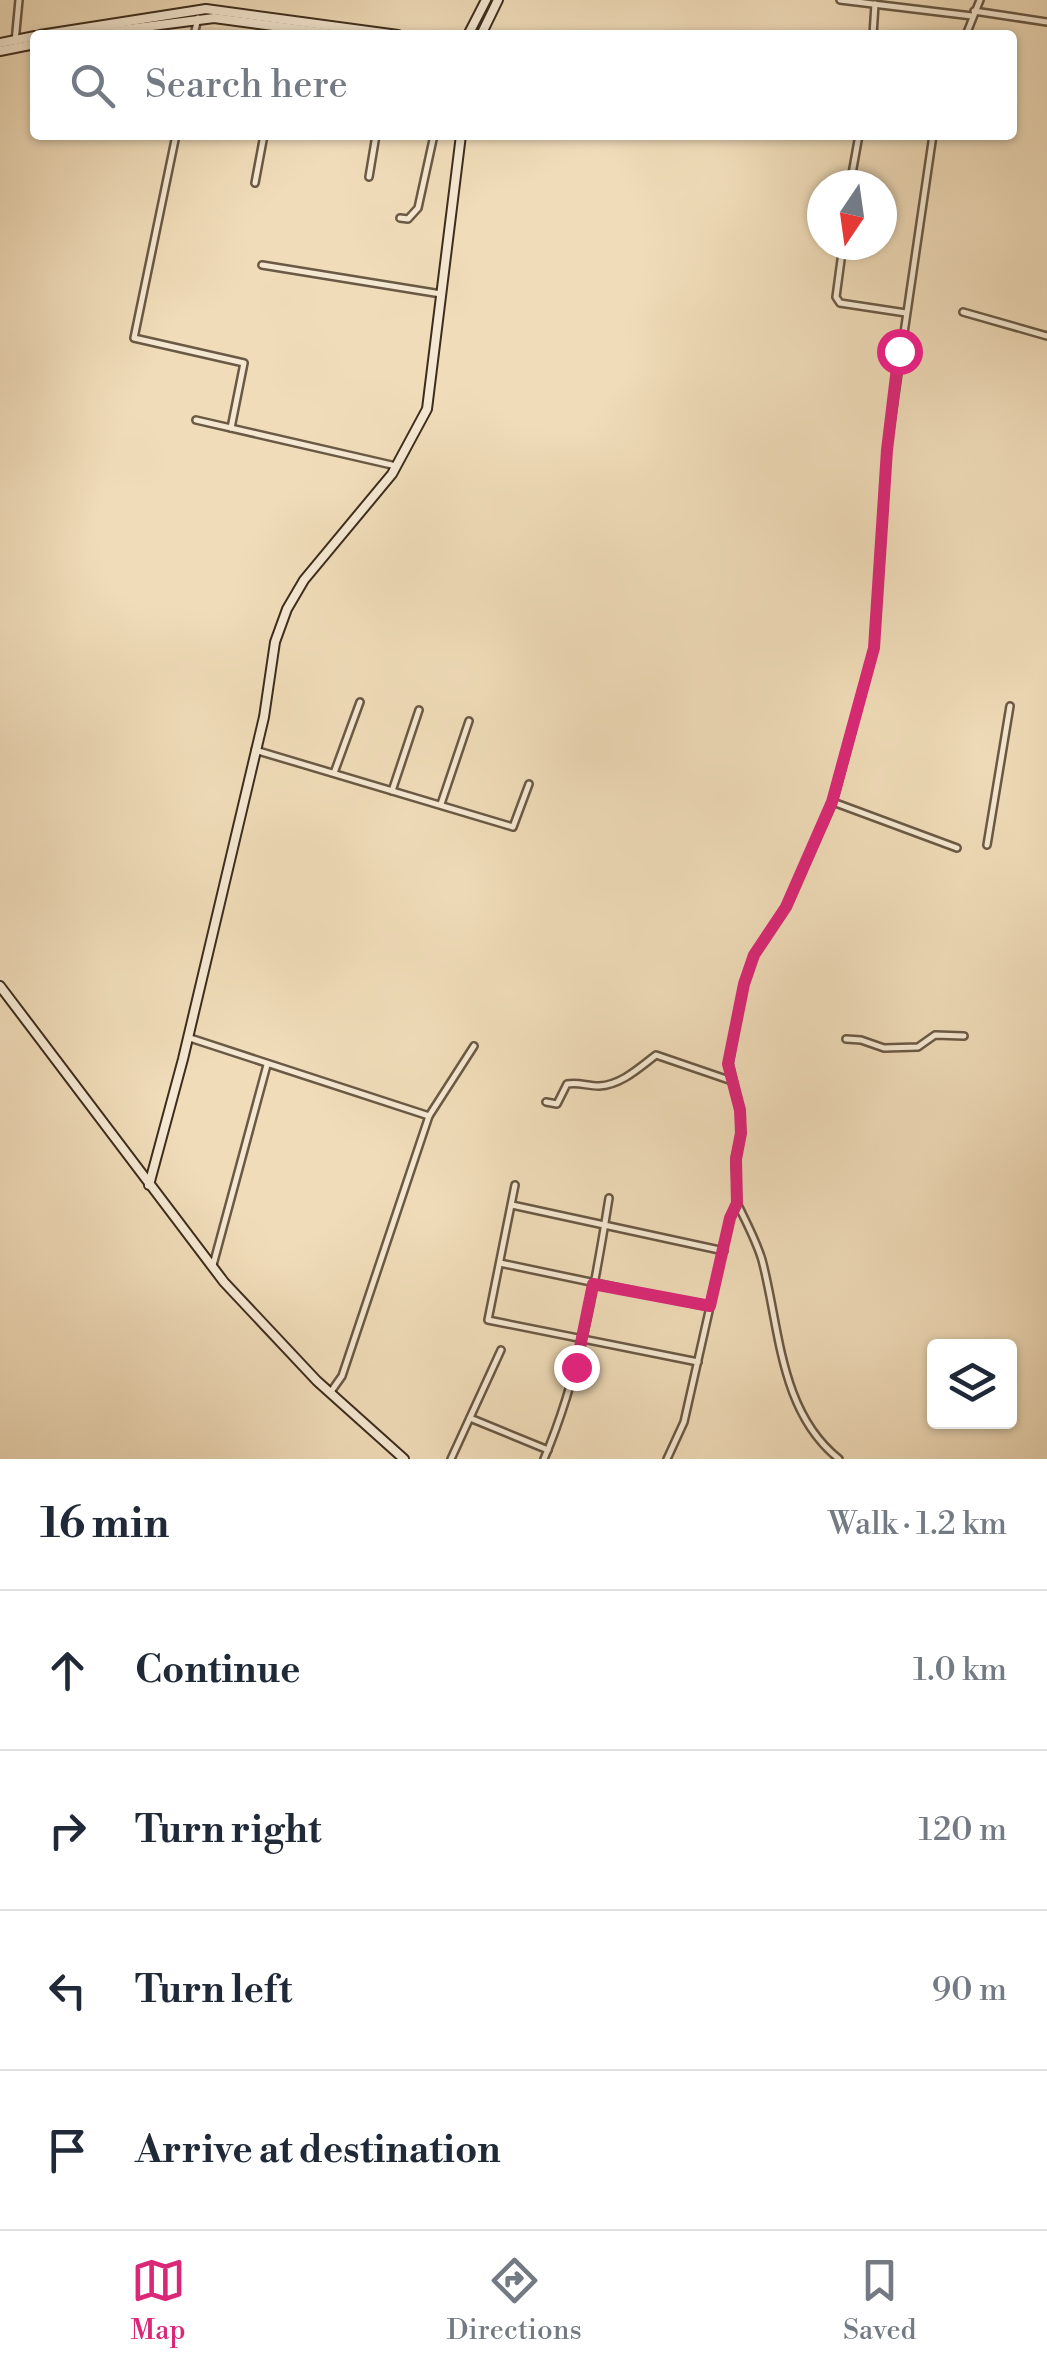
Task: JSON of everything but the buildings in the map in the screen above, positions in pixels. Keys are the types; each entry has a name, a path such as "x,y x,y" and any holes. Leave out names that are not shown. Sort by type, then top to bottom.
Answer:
{"street":[{"path":"15,44 20,0"},
{"path":"471,30 486,0"},
{"path":"483,30 498,0"},
{"path":"840,0 1047,22"},
{"path":"968,30 980,0"},
{"path":"874,30 875,4"},
{"path":"71,30 206,10 360,30"},
{"path":"195,30 198,18"},
{"path":"116,30 198,18 280,30"},
{"path":"0,51 30,38"},
{"path":"0,43 30,44"},
{"path":"175,140 134,338 244,363 232,428"},
{"path":"255,182 263,140"},
{"path":"369,176 375,140"},
{"path":"400,218 408,218 418,208 433,140"},
{"path":"149,1185 188,1038 255,750 275,642 287,609 304,580 396,466 427,408 460,140"},
{"path":"853,170 858,140"},
{"path":"838,1459 805,1420 789,1384 762,1260 737,1203 740,1110 728,1064 754,955 786,907 832,802 874,648 887,450 933,140"},
{"path":"840,260 836,298 840,304 906,313"},
{"path":"262,266 441,294"},
{"path":"963,312 1047,336"},
{"path":"196,420 396,466"},
{"path":"334,773 360,702"},
{"path":"988,845 1010,706"},
{"path":"392,790 419,710"},
{"path":"441,805 469,722"},
{"path":"255,750 513,827 529,784"},
{"path":"832,802 957,848"},
{"path":"0,986 212,1267 330,1393 404,1459"},
{"path":"846,1039 884,1048 918,1047 934,1035 964,1036"},
{"path":"188,1038 429,1116"},
{"path":"330,1393 342,1376 429,1116 474,1046"},
{"path":"546,1102 557,1104 567,1084 597,1086 619,1081 656,1055 732,1081"},
{"path":"212,1267 268,1065"},
{"path":"515,1185 488,1320 698,1362"},
{"path":"544,1459 572,1382 609,1198"},
{"path":"667,1459 684,1422 730,1218 737,1203"},
{"path":"512,1205 724,1251"},
{"path":"500,1264 710,1306"},
{"path":"451,1459 501,1350"},
{"path":"470,1418 548,1450"}],"route":[{"path":"576,1367 593,1284 710,1306 737,1203 740,1110 728,1064 744,984 754,955 786,907 832,802 874,648 887,450 899,351"}]}
